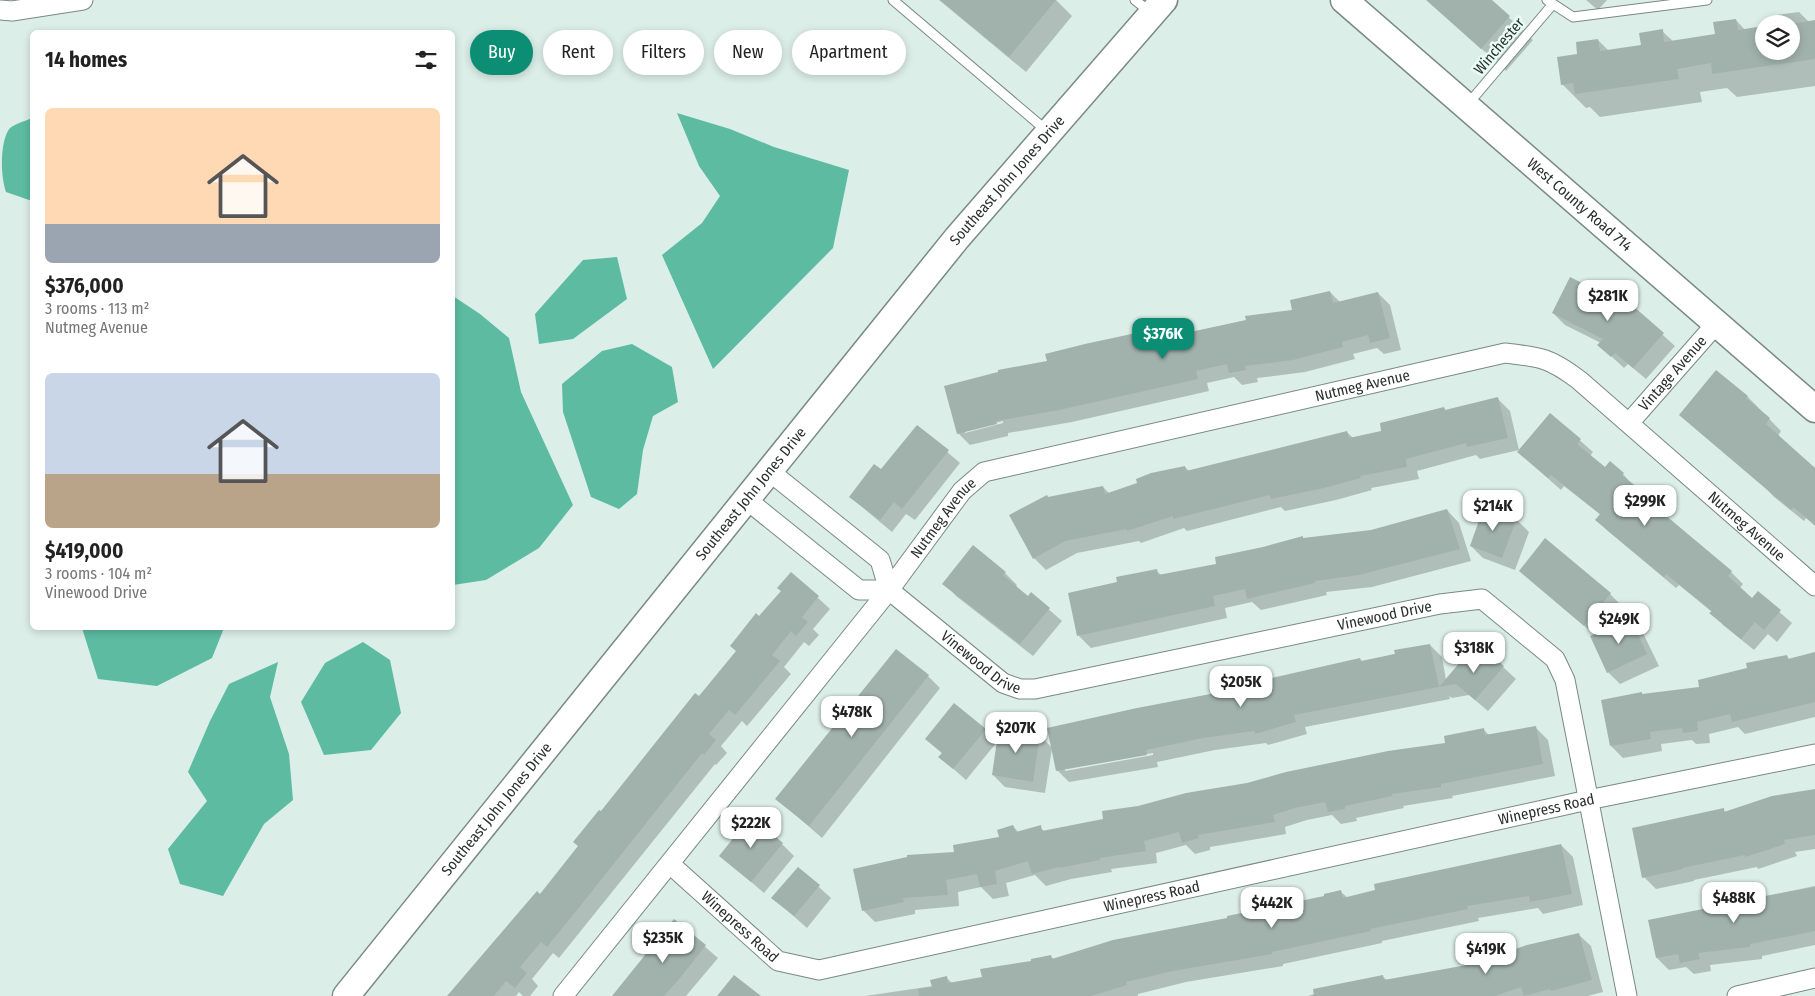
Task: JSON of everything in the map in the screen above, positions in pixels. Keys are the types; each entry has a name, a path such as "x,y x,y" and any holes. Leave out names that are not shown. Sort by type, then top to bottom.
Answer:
{"main road":[{"name":"West County Road 714","path":"1344,0 1815,409"},
{"name":"Southeast John Jones Drive","path":"346,996 957,238 1049,133 1150,5"}],"street":[{"path":"0,10 12,11 84,0"},
{"name":"Vintage Avenue","path":"1629,423 1716,324"},
{"name":"Nutmeg Avenue","path":"563,996 889,590 962,491 984,472 1495,356 1505,354 1534,356 1556,362 1579,380 1815,586"},
{"path":"747,500 859,590 889,590 880,560 770,471"},
{"name":"Vinewood Drive","path":"889,590 1003,683 1020,689 1035,689 1440,604 1482,600 1555,659 1564,680 1627,996"},
{"name":"Winepress Road","path":"670,864 778,961 819,970 1588,800 1815,754"},
{"path":"1737,996 1815,978"}],"lane":[{"path":"893,0 1049,133"},
{"path":"1550,2 1573,17 1707,0"},
{"name":"Winchester","path":"1466,106 1550,2"}],"shaded area":[{"path":"677,113 730,129 774,147 849,170 833,248 713,369 662,255 702,223 720,196 699,166"},
{"path":"30,119 30,200 6,192 4,185 2,158 4,141 10,128"},
{"path":"617,257 627,299 573,339 539,344 535,314 583,260"},
{"path":"455,297 480,314 509,338 521,392 573,505 539,548 486,580 455,585"},
{"path":"632,344 672,367 678,402 653,416 643,450 637,494 619,509 591,497 563,412 562,384 602,351"},
{"path":"83,630 223,630 212,658 157,686 98,679"},
{"path":"363,642 390,660 401,713 371,750 324,755 301,702 325,663"},
{"path":"278,662 270,697 289,754 293,800 264,824 223,896 180,884 168,849 207,801 188,772 210,721 229,684"}],"building":[{"path":"940,0 1056,0 1009,57"},
{"path":"1426,0 1492,0 1510,16 1481,49"},
{"path":"1736,19 1738,30 1755,27 1755,60 1800,60 1800,22 1815,20 1815,59 1712,74 1711,63 1677,69 1679,79 1575,94 1573,83 1561,85 1557,57 1577,54 1576,42 1598,39 1600,51 1641,45 1639,33 1663,29 1664,42 1715,34 1713,22"},
{"path":"1570,277 1630,307 1632,305 1664,333 1633,368 1615,353 1611,357 1597,345 1603,339 1552,313"},
{"path":"1330,291 1333,303 1378,292 1390,338 1370,343 1368,335 1342,342 1343,347 1293,360 1245,366 1246,370 1229,373 1227,364 1196,371 1198,379 1059,410 996,421 997,424 957,434 944,386 998,372 998,370 1047,361 1045,354 1085,344 1136,333 1137,342 1185,330 1186,333 1246,320 1245,316 1292,310 1290,300"},
{"path":"1716,370 1748,396 1746,398 1770,418 1766,424 1815,468 1815,525 1793,507 1791,510 1679,415"},
{"path":"1498,397 1508,438 1467,447 1466,443 1406,459 1407,467 1360,476 1361,478 1324,488 1271,499 1270,495 1173,519 1173,516 1127,531 1127,529 1065,541 1033,559 1009,515 1047,495 1048,497 1103,486 1105,494 1137,483 1136,479 1151,473 1185,466 1186,471 1347,431 1349,438 1381,431 1380,423 1444,407 1445,410"},
{"path":"1550,413 1581,439 1577,444 1605,467 1610,461 1624,473 1622,475 1660,506 1658,509 1732,571 1728,576 1752,598 1758,591 1781,610 1764,630 1755,622 1741,639 1709,613 1712,611 1666,574 1664,577 1595,520 1600,514 1551,475 1548,478 1517,452"},
{"path":"917,425 949,450 902,509 894,502 880,520 849,497 874,464 881,469"},
{"path":"1484,506 1517,518 1502,558 1470,546"},
{"path":"1447,509 1460,549 1359,575 1315,581 1315,583 1247,599 1245,589 1213,596 1215,606 1077,636 1068,593 1117,582 1116,577 1157,569 1158,575 1216,564 1215,557 1303,536 1303,538 1371,530"},
{"path":"1545,538 1611,593 1584,626 1519,571"},
{"path":"973,545 1006,572 1003,575 1028,596 1031,592 1050,608 1020,644 942,584"},
{"path":"791,572 819,596 802,617 808,622 796,636 791,631 772,655 780,661 735,715 729,710 709,734 716,740 704,755 702,753 547,947 541,942 520,967 527,973 515,988 506,981 494,996 447,996 537,891 540,894 578,846 573,842 599,810 601,811 695,693 699,696 736,651 730,646 756,613 759,616 781,591 777,588"},
{"path":"1630,617 1647,654 1607,673 1590,636"},
{"path":"1430,644 1439,687 1294,715 1296,722 1255,734 1254,731 1203,738 1146,750 1147,755 1056,771 1047,728 1137,708 1242,688 1242,686 1276,677 1360,658 1361,661 1395,654 1394,650"},
{"path":"1472,648 1486,660 1490,654 1504,666 1475,700 1456,684 1439,687"},
{"path":"896,649 929,675 809,826 775,799"},
{"path":"1815,652 1815,702 1732,722 1730,714 1697,722 1698,731 1683,733 1682,728 1650,732 1651,739 1610,746 1601,700 1642,692 1642,694 1699,687 1698,680 1747,668 1746,663 1787,655 1788,659"},
{"path":"954,703 986,729 953,769 938,757 942,753 925,739"},
{"path":"1536,726 1543,764 1441,784 1441,787 1392,794 1392,796 1345,806 1345,809 1328,812 1325,802 1295,808 1273,815 1275,822 1198,835 1199,838 1182,843 1179,832 1144,841 1146,851 1100,858 1100,860 1032,874 1028,861 995,871 997,884 980,887 977,874 946,880 948,895 903,898 904,902 862,911 853,869 907,857 907,855 954,852 953,845 999,837 997,830 1013,825 1016,832 1041,825 1042,831 1103,819 1102,811 1138,806 1186,793 1247,783 1286,772 1388,751 1445,743 1444,736 1484,728 1485,735"},
{"path":"999,727 1040,734 1033,782 992,775"},
{"path":"1815,789 1815,835 1784,840 1785,844 1745,857 1745,855 1642,878 1632,828 1724,808 1724,812 1772,796"},
{"path":"751,816 783,843 751,882 719,856"},
{"path":"1561,844 1572,894 1530,902 1529,896 1467,906 1468,909 1370,929 1371,931 1272,952 1272,954 1173,971 1126,982 1127,985 1091,996 919,996 918,989 932,987 930,980 947,976 948,983 982,977 980,969 1031,961 1031,959 1051,955 1052,959 1113,940 1227,918 1227,916 1324,896 1324,894 1341,890 1343,898 1375,890 1374,884"},
{"path":"798,867 820,885 794,916 771,898"},
{"path":"1815,887 1815,931 1750,944 1750,947 1698,953 1700,959 1680,963 1678,954 1656,958 1648,920 1703,909 1702,901 1744,896 1744,900"},
{"path":"674,919 706,945 680,978 664,996 612,996"},
{"path":"1579,933 1592,980 1551,991 1550,989 1524,996 1521,987 1495,996 1314,996 1313,989 1383,975 1384,980 1489,961 1488,959 1527,945"},
{"path":"734,975 761,996 717,996"}]}
